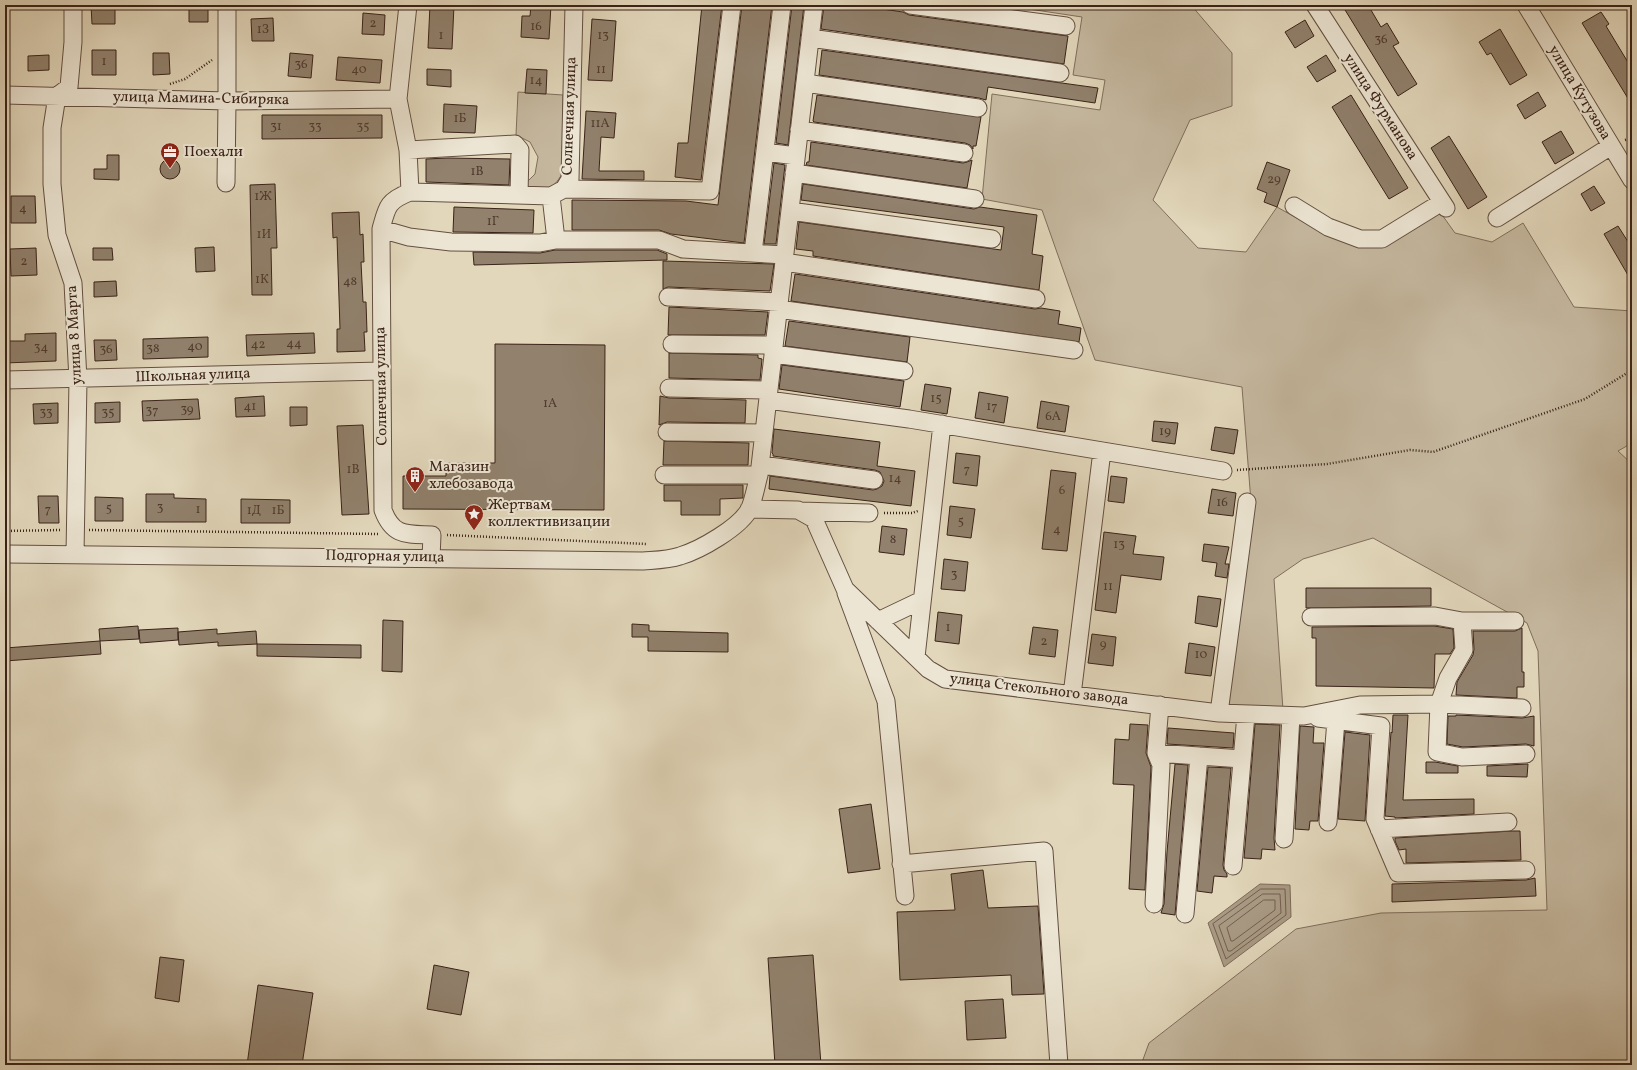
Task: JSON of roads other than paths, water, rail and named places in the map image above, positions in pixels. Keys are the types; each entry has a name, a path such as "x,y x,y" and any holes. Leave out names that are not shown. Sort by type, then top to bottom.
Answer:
{"street":[{"path":"57,96 69,87 73,42 73,5"},
{"path":"226,183 227,5"},
{"path":"408,5 398,99 408,150 410,192"},
{"name":"Солнечная улица","path":"432,558 432,535 407,534 395,529 388,522 383,510 380,229 387,207 396,198 410,192 519,195 557,192 570,179 574,5"},
{"path":"556,240 557,192 710,191 732,5"},
{"path":"753,253 782,5"},
{"path":"814,5 760,470 749,509 869,513"},
{"path":"910,5 1066,26"},
{"name":"улица Фурманова","path":"1294,206 1328,227 1360,239 1382,240 1444,205 1315,5"},
{"name":"улица Кутузова","path":"1526,5 1632,180"},
{"path":"810,38 1060,73"},
{"path":"805,83 978,108"},
{"name":"улица Мамина-Сибиряка","path":"5,95 227,101 398,99"},
{"name":"улица 8 Марта","path":"57,96 52,128 52,184 57,236 73,283 78,380 75,554"},
{"path":"799,130 964,153"},
{"path":"408,150 515,144 520,150 519,195"},
{"path":"1496,218 1611,146"},
{"path":"765,152 796,156"},
{"path":"794,173 975,199"},
{"path":"790,211 992,239"},
{"path":"380,229 409,237 451,242 540,243 556,240 659,240 683,249 753,253 1036,299"},
{"path":"668,297 779,306 1074,350"},
{"path":"672,344 773,349 904,371"},
{"name":"Школьная улица","path":"5,380 78,380 382,371"},
{"path":"669,388 768,395 1223,471"},
{"path":"916,657 942,424"},
{"path":"667,432 764,433"},
{"path":"1072,694 1102,451"},
{"path":"664,475 760,470 874,480"},
{"path":"1219,713 1247,502"},
{"name":"Подгорная улица","path":"5,554 664,560 681,556 705,545 733,527 749,509"},
{"name":"улица Стекольного завода","path":"798,510 814,519 845,589 928,669 945,679 1219,713 1298,716"},
{"path":"845,589 886,701 905,896"},
{"path":"878,621 922,600"},
{"path":"1311,617 1435,616 1462,620 1514,621"},
{"path":"1462,620 1464,650 1448,678 1439,704 1437,752 1462,757 1526,754"},
{"path":"1298,716 1360,705 1439,704 1522,708"},
{"path":"1154,904 1161,765 1156,753 1160,705"},
{"path":"1234,866 1246,714"},
{"path":"1298,716 1380,726 1375,819 1398,873 1526,870"},
{"path":"1284,839 1298,716"},
{"path":"1328,822 1336,720"},
{"path":"1156,753 1242,759"},
{"path":"1185,914 1199,756"},
{"path":"1379,829 1508,822"},
{"path":"902,864 1044,851 1059,1065"}],"water":[{"path":"1260,884 1290,885 1291,917 1224,967 1208,923"}],"place":[{"name":"Поехали","path":"170,169"},
{"name":"Магазин хлебозавода","path":"415,493"},
{"name":"Жертвам коллективизации","path":"474,531"}]}
